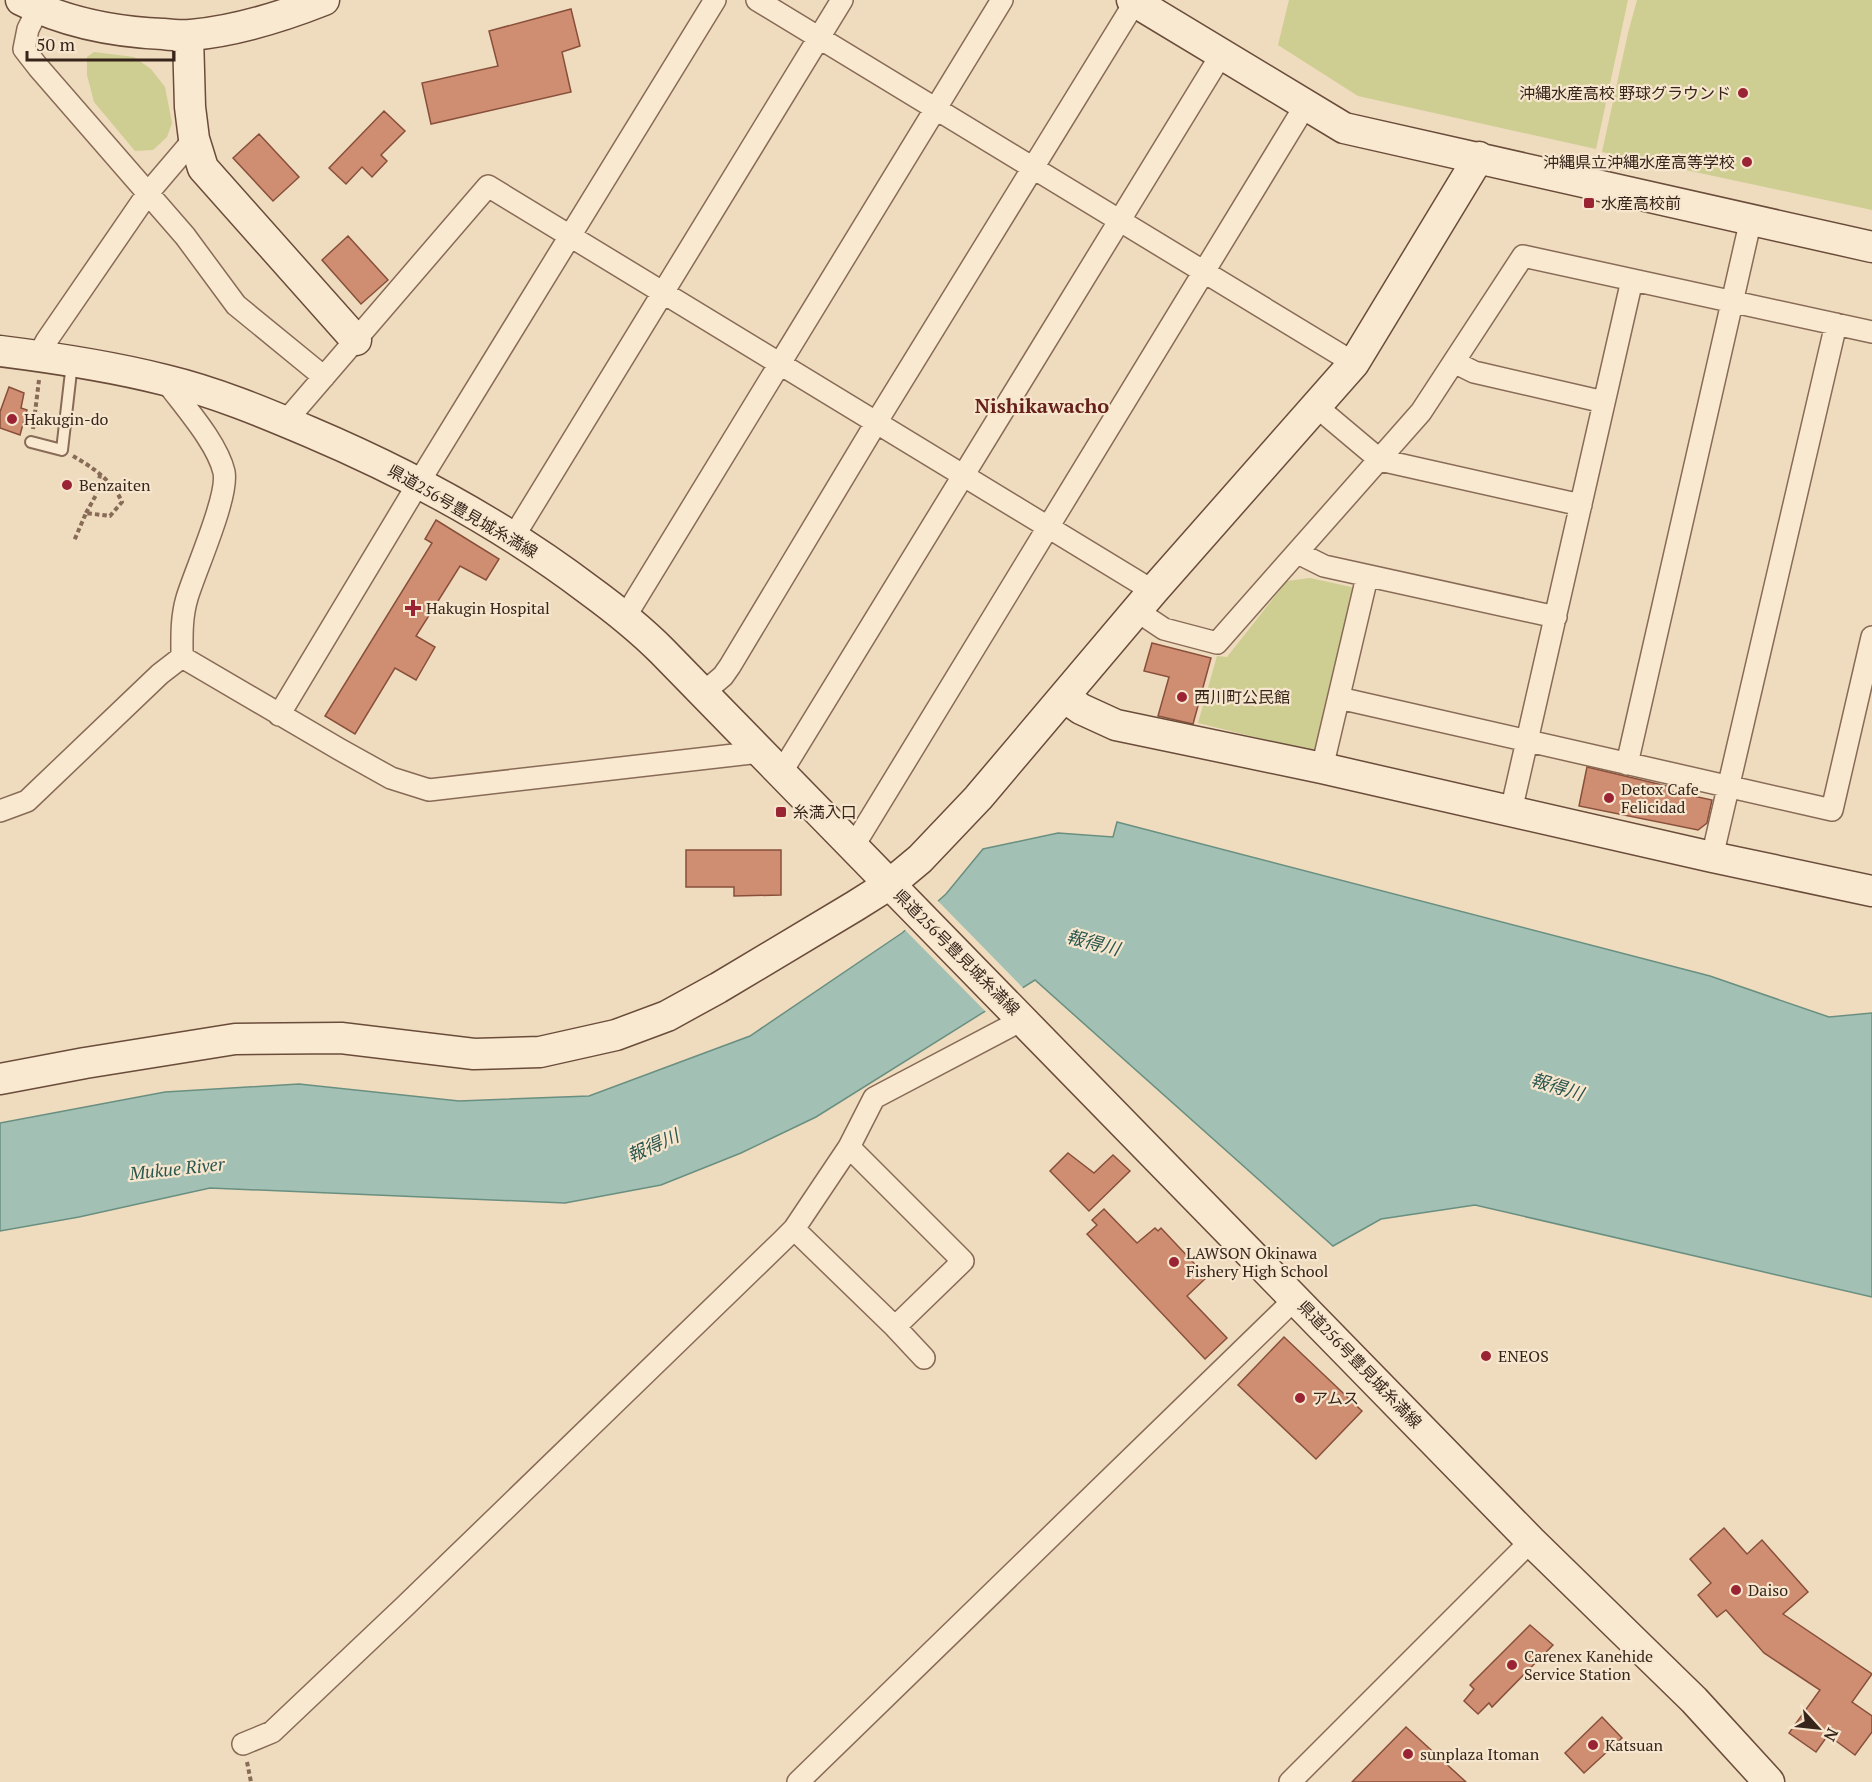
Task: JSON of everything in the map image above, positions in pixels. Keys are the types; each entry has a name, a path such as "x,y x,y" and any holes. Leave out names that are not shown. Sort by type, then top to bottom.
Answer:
{"street":[{"path":"324,0 256,24 188,36 151,34 74,21 30,4 24,49 62,96 185,236 236,305 324,377"},
{"path":"279,715 418,482 715,0"},
{"path":"757,0 1354,363"},
{"path":"514,536 842,0"},
{"path":"625,617 1002,0"},
{"path":"703,693 723,676 730,666 876,423 1034,168 1133,1 1344,128 1872,247"},
{"path":"188,36 190,107 194,139 203,168 356,340"},
{"path":"781,773 1221,55"},
{"path":"853,846 1305,106"},
{"path":"39,369 47,340 148,194 194,139"},
{"path":"0,1079 235,1039 341,1038 474,1054 540,1052 605,1038 667,1016 890,884 920,859 957,821 1145,601 1354,363 1479,157"},
{"path":"285,422 488,186 1048,527 1145,601 1164,629 1217,643 1421,412 1523,256 1872,332"},
{"path":"1627,764 1751,219"},
{"path":"1511,811 1632,280"},
{"path":"1712,857 1836,324"},
{"name":"県道256号豊見城糸満線","path":"0,351 39,369 72,360 165,380 223,397 340,445 418,482 514,536 625,617 655,643 1018,1013 1531,1541 1694,1700 1769,1782"},
{"path":"1454,362 1474,372 1604,402"},
{"path":"165,380 212,444 224,473 223,490 218,509 187,600 182,625 182,657"},
{"path":"1317,407 1380,460 1581,505"},
{"path":"1298,553 1323,566 1366,577 1556,617"},
{"path":"1322,768 1366,577"},
{"path":"1339,698 1832,810 1872,637"},
{"path":"182,657 391,778 429,790 760,752"},
{"path":"0,811 27,801 160,674 182,657"},
{"path":"1064,697 1081,709 1116,725 1322,768 1872,891"},
{"path":"243,1744 272,1732 412,1600 794,1229 849,1147 874,1098 1018,1013"},
{"path":"849,1147 963,1261 895,1327"},
{"path":"794,1229 924,1358"},
{"path":"798,1782 1296,1298"},
{"path":"1290,1782 1531,1541"}],"lane":[{"path":"31,442 62,450 72,360"}],"path":[{"path":"31,442 39,369"},
{"path":"62,450 92,466 119,495 122,502 110,516 86,513"},
{"path":"74,541 96,495 100,475"}],"shaded area":[{"path":"1289,0 1628,0 1596,149 1358,96 1278,45"},
{"name":"沖縄水産高校 野球グラウンド","path":"1637,0 1872,0 1872,210 1602,152"},
{"path":"94,52 134,57 151,69 165,87 172,123 167,137 153,150 135,151 94,102 87,75 87,57"},
{"path":"1310,578 1356,588 1315,752 1198,723 1217,656 1227,657 1287,581"}],"water":[{"path":"1117,822 1710,976 1829,1017 1872,1013 1872,1297 1475,1205 1381,1219 1333,1246 1035,980 816,1117 741,1153 661,1185 565,1203 210,1188 79,1217 0,1231 0,1123 165,1092 299,1084 459,1101 589,1096 750,1036 902,933 946,894 983,849 1058,833 1113,837"}],"pier":[{"path":"936,899 1025,990 987,1013 903,928"}],"building":[{"path":"571,9 580,46 562,52 571,92 431,124 422,83 498,66 489,31"},
{"path":"384,111 405,131 381,155 387,161 372,177 362,167 346,184 329,168"},
{"path":"259,134 299,177 273,201 233,158"},
{"path":"348,236 388,280 361,304 322,260"},
{"name":"Hakugin-do","path":"9,387 24,393 21,408 27,410 20,435 0,428 0,412"},
{"name":"Hakugin Hospital","path":"436,520 499,559 486,580 460,566 416,636 435,647 416,680 395,668 355,734 325,716 432,543 425,539"},
{"name":"西川町公民館","path":"1152,643 1211,658 1193,724 1158,716 1169,677 1144,671"},
{"path":"1587,767 1671,787 1670,791 1712,800 1707,823 1698,830 1579,806"},
{"path":"686,850 781,850 781,895 734,896 734,887 686,887"},
{"path":"1068,1153 1094,1173 1113,1155 1130,1171 1089,1211 1050,1171"},
{"path":"1104,1209 1137,1243 1155,1228 1158,1231 1161,1228 1207,1277 1187,1296 1227,1338 1205,1359 1087,1234 1097,1225 1092,1220"},
{"name":"アムス","path":"1284,1337 1362,1411 1316,1459 1238,1385"},
{"path":"1724,1528 1747,1554 1762,1540 1808,1592 1783,1614 1872,1674 1852,1702 1872,1716 1872,1732 1855,1755 1828,1735 1816,1752 1789,1733 1820,1690 1764,1653 1726,1610 1717,1617 1698,1595 1711,1583 1690,1559"},
{"name":"Carenex Kanehide Service Station","path":"1530,1625 1553,1645 1492,1707 1489,1703 1478,1714 1464,1701 1474,1689 1470,1685"},
{"name":"Katsuan","path":"1602,1717 1622,1738 1584,1773 1565,1753"},
{"name":"sunplaza Itoman","path":"1406,1727 1466,1782 1352,1782"}],"place":[{"name":"沖縄水産高校 野球グラウンド","path":"1743,93"},
{"name":"沖縄県立沖縄水産高等学校","path":"1747,162"},
{"name":"水産高校前","path":"1589,203"},
{"name":"Hakugin-do","path":"12,419"},
{"name":"Benzaiten","path":"67,485"},
{"name":"Hakugin Hospital","path":"413,608"},
{"name":"西川町公民館","path":"1182,697"},
{"name":"Detox Cafe Felicidad","path":"1609,798"},
{"name":"糸満入口","path":"781,812"},
{"name":"LAWSON Okinawa Fishery High School","path":"1174,1262"},
{"name":"ENEOS","path":"1486,1356"},
{"name":"アムス","path":"1300,1398"},
{"name":"Daiso","path":"1736,1590"},
{"name":"Carenex Kanehide Service Station","path":"1512,1665"},
{"name":"Katsuan","path":"1593,1745"},
{"name":"sunplaza Itoman","path":"1408,1754"}],"district":[{"name":"Nishikawacho","path":"1042,406"}],"water label":[{"name":"報得川","path":"1093,943"},
{"name":"報得川","path":"1557,1087"},
{"name":"報得川","path":"653,1146"},
{"name":"Mukue River","path":"177,1169"}]}
